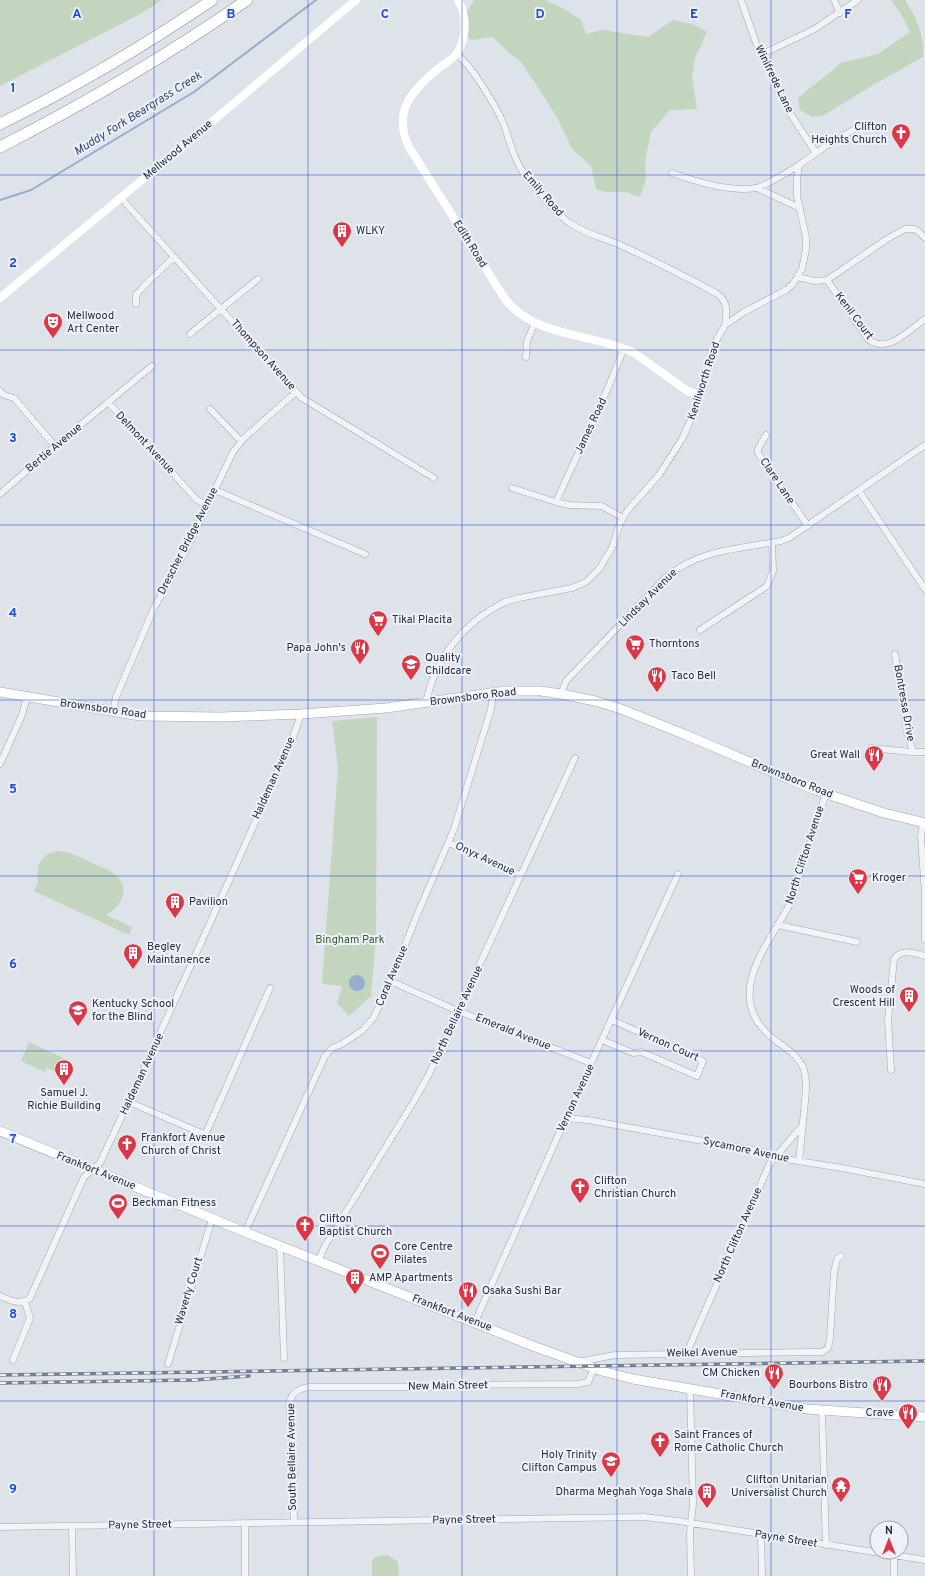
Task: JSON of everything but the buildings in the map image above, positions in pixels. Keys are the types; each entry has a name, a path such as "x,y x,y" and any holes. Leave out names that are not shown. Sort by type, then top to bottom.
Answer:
{"highway":[{"path":"0,124 119,60 212,0"},
{"path":"0,147 94,98 181,44 247,0"}],"main road":[{"name":"Brownsboro Road","path":"0,692 140,716 221,717 301,714 386,708 520,690 561,694 595,701 621,710 826,794 884,813 924,823"},
{"name":"Frankfort Avenue","path":"0,1131 245,1232 594,1368 624,1377 822,1411 925,1418"}],"street":[{"name":"Mellwood Avenue","path":"0,298 356,0"},
{"path":"456,55 465,25 464,13 458,0"},
{"name":"Winifrede Lane","path":"741,0 756,43 788,110 816,153"},
{"path":"834,0 840,13"},
{"path":"762,54 813,30 858,0"},
{"name":"Edith Road","path":"456,55 421,83 408,100 403,116 405,138 409,147 505,299 525,318 535,323 544,327 599,340 624,348 633,352 689,392 700,394"},
{"name":"Emily Road","path":"456,55 462,58 472,71 503,122 516,160 523,173 560,215 578,228 618,244 721,296 726,304 725,325"},
{"path":"757,188 799,165 858,127"},
{"name":"Kenilworth Road","path":"426,703 430,685 447,650 469,625 505,602 572,588 586,582 606,560 623,518 628,510 672,458 682,439 694,414 717,339 725,325 744,312 786,290 802,269 806,249 806,237 797,186 799,165"},
{"path":"672,173 708,185 732,188 757,188 800,208"},
{"name":"Thompson Avenue","path":"121,198 302,398 434,478"},
{"path":"797,277 815,281 827,280 905,229 914,229 925,238"},
{"path":"136,304 136,295 144,285 174,257"},
{"path":"190,334 220,308 258,279"},
{"name":"Kenil Court","path":"827,280 868,339 876,344 889,344 925,319"},
{"path":"526,357 526,346 535,323"},
{"name":"James Road","path":"556,502 608,388 624,348"},
{"name":"Delmont Avenue","path":"152,366 108,402 197,500 207,506"},
{"path":"0,391 4,395 14,398 55,446"},
{"name":"Drescher Bridge Avenue","path":"113,712 116,697 151,615 188,546 233,452 241,442 296,392"},
{"name":"Bertie Avenue","path":"0,494 108,402"},
{"path":"210,409 241,442"},
{"name":"Clare Lane","path":"766,435 758,449 758,453 808,526"},
{"name":"Lindsay Avenue","path":"561,694 566,681 674,570 688,562 731,548 789,538 925,445"},
{"path":"512,488 556,502 602,506 623,518"},
{"path":"214,490 365,554"},
{"path":"859,491 925,589"},
{"path":"700,630 767,586 774,571 772,542"},
{"name":"Bontressa Drive","path":"895,654 907,731 913,752"},
{"name":"Coral Avenue","path":"245,1232 328,1048 363,1030 371,1022 390,981 449,843 491,709 493,693"},
{"path":"0,764 22,715 27,697"},
{"name":"Haldeman Avenue","path":"25,1302 32,1295 84,1176 100,1163 170,1015 295,731 301,714"},
{"path":"871,748 925,752"},
{"name":"North Bellaire Avenue","path":"318,1261 325,1246 414,1101 430,1072 575,758"},
{"name":"North Clifton Avenue","path":"799,1161 806,1088 804,1070 798,1058 761,1026 753,1010 750,999 750,985 755,966 761,953 786,912 796,888 826,794"},
{"path":"924,823 921,837 925,893 925,940"},
{"name":"Onyx Avenue","path":"449,843 521,876"},
{"name":"Vernon Avenue","path":"475,1322 566,1118 678,874"},
{"path":"778,925 857,942"},
{"path":"891,1070 888,1020 894,959 900,952 925,956"},
{"name":"Emerald Avenue","path":"390,981 458,1011 591,1063"},
{"path":"129,1102 206,1133 270,988"},
{"name":"Vernon Court","path":"602,1040 633,1054 641,1052 697,1076 703,1061 612,1020"},
{"name":"Sycamore Avenue","path":"566,1118 588,1120 776,1155 785,1159 925,1184"},
{"name":"North Clifton Avenue","path":"688,1353 691,1342 770,1163 802,1126"},
{"name":"Waverly Court","path":"168,1364 212,1218"},
{"path":"280,1245 284,1358"},
{"name":"Weikel Avenue","path":"577,1362 615,1355 822,1352 826,1350 830,1339 834,1272 837,1259 841,1256"},
{"path":"0,1296 17,1303 25,1302 30,1318 13,1360"},
{"name":"New Main Street","path":"295,1392 301,1388 309,1387 430,1387 452,1385 578,1384 588,1382 594,1368"},
{"path":"690,1389 693,1504 690,1554 691,1576"},
{"name":"South Bellaire Avenue","path":"294,1522 294,1473 289,1411 290,1400 295,1392"},
{"path":"822,1411 826,1545"},
{"name":"Payne Street","path":"0,1527 644,1517 869,1551"},
{"path":"245,1524 245,1576"},
{"path":"72,1526 73,1576"},
{"path":"762,1535 762,1576"},
{"name":"Payne Street","path":"909,1557 925,1560"},
{"path":"894,1560 894,1576"}],"green space":[{"path":"0,0 162,0 142,13 0,86"},
{"path":"474,0 545,0 566,10 581,20 586,34 603,30 648,37 673,20 692,24 707,32 695,58 692,77 697,109 670,110 651,132 645,161 646,178 640,197 626,192 606,192 596,189 591,166 572,149 557,117 522,63 493,37 472,40 468,38 466,13"},
{"path":"891,0 905,0 913,13 923,42 923,57 824,115 812,117 800,110 798,98 841,63 878,54 910,32 901,14"},
{"name":"Bingham Park","path":"377,717 376,937 371,996 349,1016 337,1003 342,986 322,984 338,768 332,721"},
{"path":"56,851 65,851 76,855 113,873 119,878 122,884 123,896 117,907 106,915 132,927 129,935 34,891 38,882 37,874 39,864 46,855"},
{"path":"29,1042 63,1058 57,1070 54,1071 47,1068 45,1072 21,1061"},
{"path":"388,1555 398,1562 399,1576 372,1576 372,1560 377,1556"}],"water":[{"path":"357,975 364,980 365,983 360,990 357,991 350,986 349,983 354,976"}],"waterway":[{"name":"Muddy Fork Beargrass Creek","path":"0,200 31,190 194,92 316,0"}],"railway":[{"path":"0,1375 925,1361"},
{"path":"0,1383 194,1380 249,1376"}],"place":[{"name":"Clifton Heights Church","path":"901,150"},
{"name":"WLKY","path":"342,248"},
{"name":"Mellwood Art Center","path":"53,339"},
{"name":"Tikal Placita","path":"378,637"},
{"name":"Thorntons","path":"635,661"},
{"name":"Papa John's","path":"360,665"},
{"name":"Quality Childcare","path":"411,681"},
{"name":"Taco Bell","path":"657,693"},
{"name":"Great Wall","path":"874,772"},
{"name":"Kroger","path":"858,895"},
{"name":"Pavilion","path":"175,919"},
{"name":"Begley Maintanence","path":"133,970"},
{"name":"Woods of Crescent Hill","path":"909,1013"},
{"name":"Kentucky School for the Blind","path":"78,1027"},
{"name":"Samuel J. Richie Building","path":"64,1086"},
{"name":"Frankfort Avenue Church of Christ","path":"127,1161"},
{"name":"Clifton Christian Church","path":"580,1204"},
{"name":"Beckman Fitness","path":"118,1220"},
{"name":"Clifton Baptist Church","path":"305,1242"},
{"name":"Core Centre Pilates","path":"380,1270"},
{"name":"AMP Apartments","path":"355,1295"},
{"name":"Osaka Sushi Bar","path":"468,1308"},
{"name":"CM Chicken","path":"774,1390"},
{"name":"Bourbons Bistro","path":"882,1402"},
{"name":"Crave","path":"908,1430"},
{"name":"Saint Frances of Rome Catholic Church","path":"660,1458"},
{"name":"Holy Trinity Clifton Campus","path":"611,1478"},
{"name":"Clifton Unitarian Universalist Church","path":"841,1503"},
{"name":"Dharma Meghah Yoga Shala","path":"707,1509"}]}
